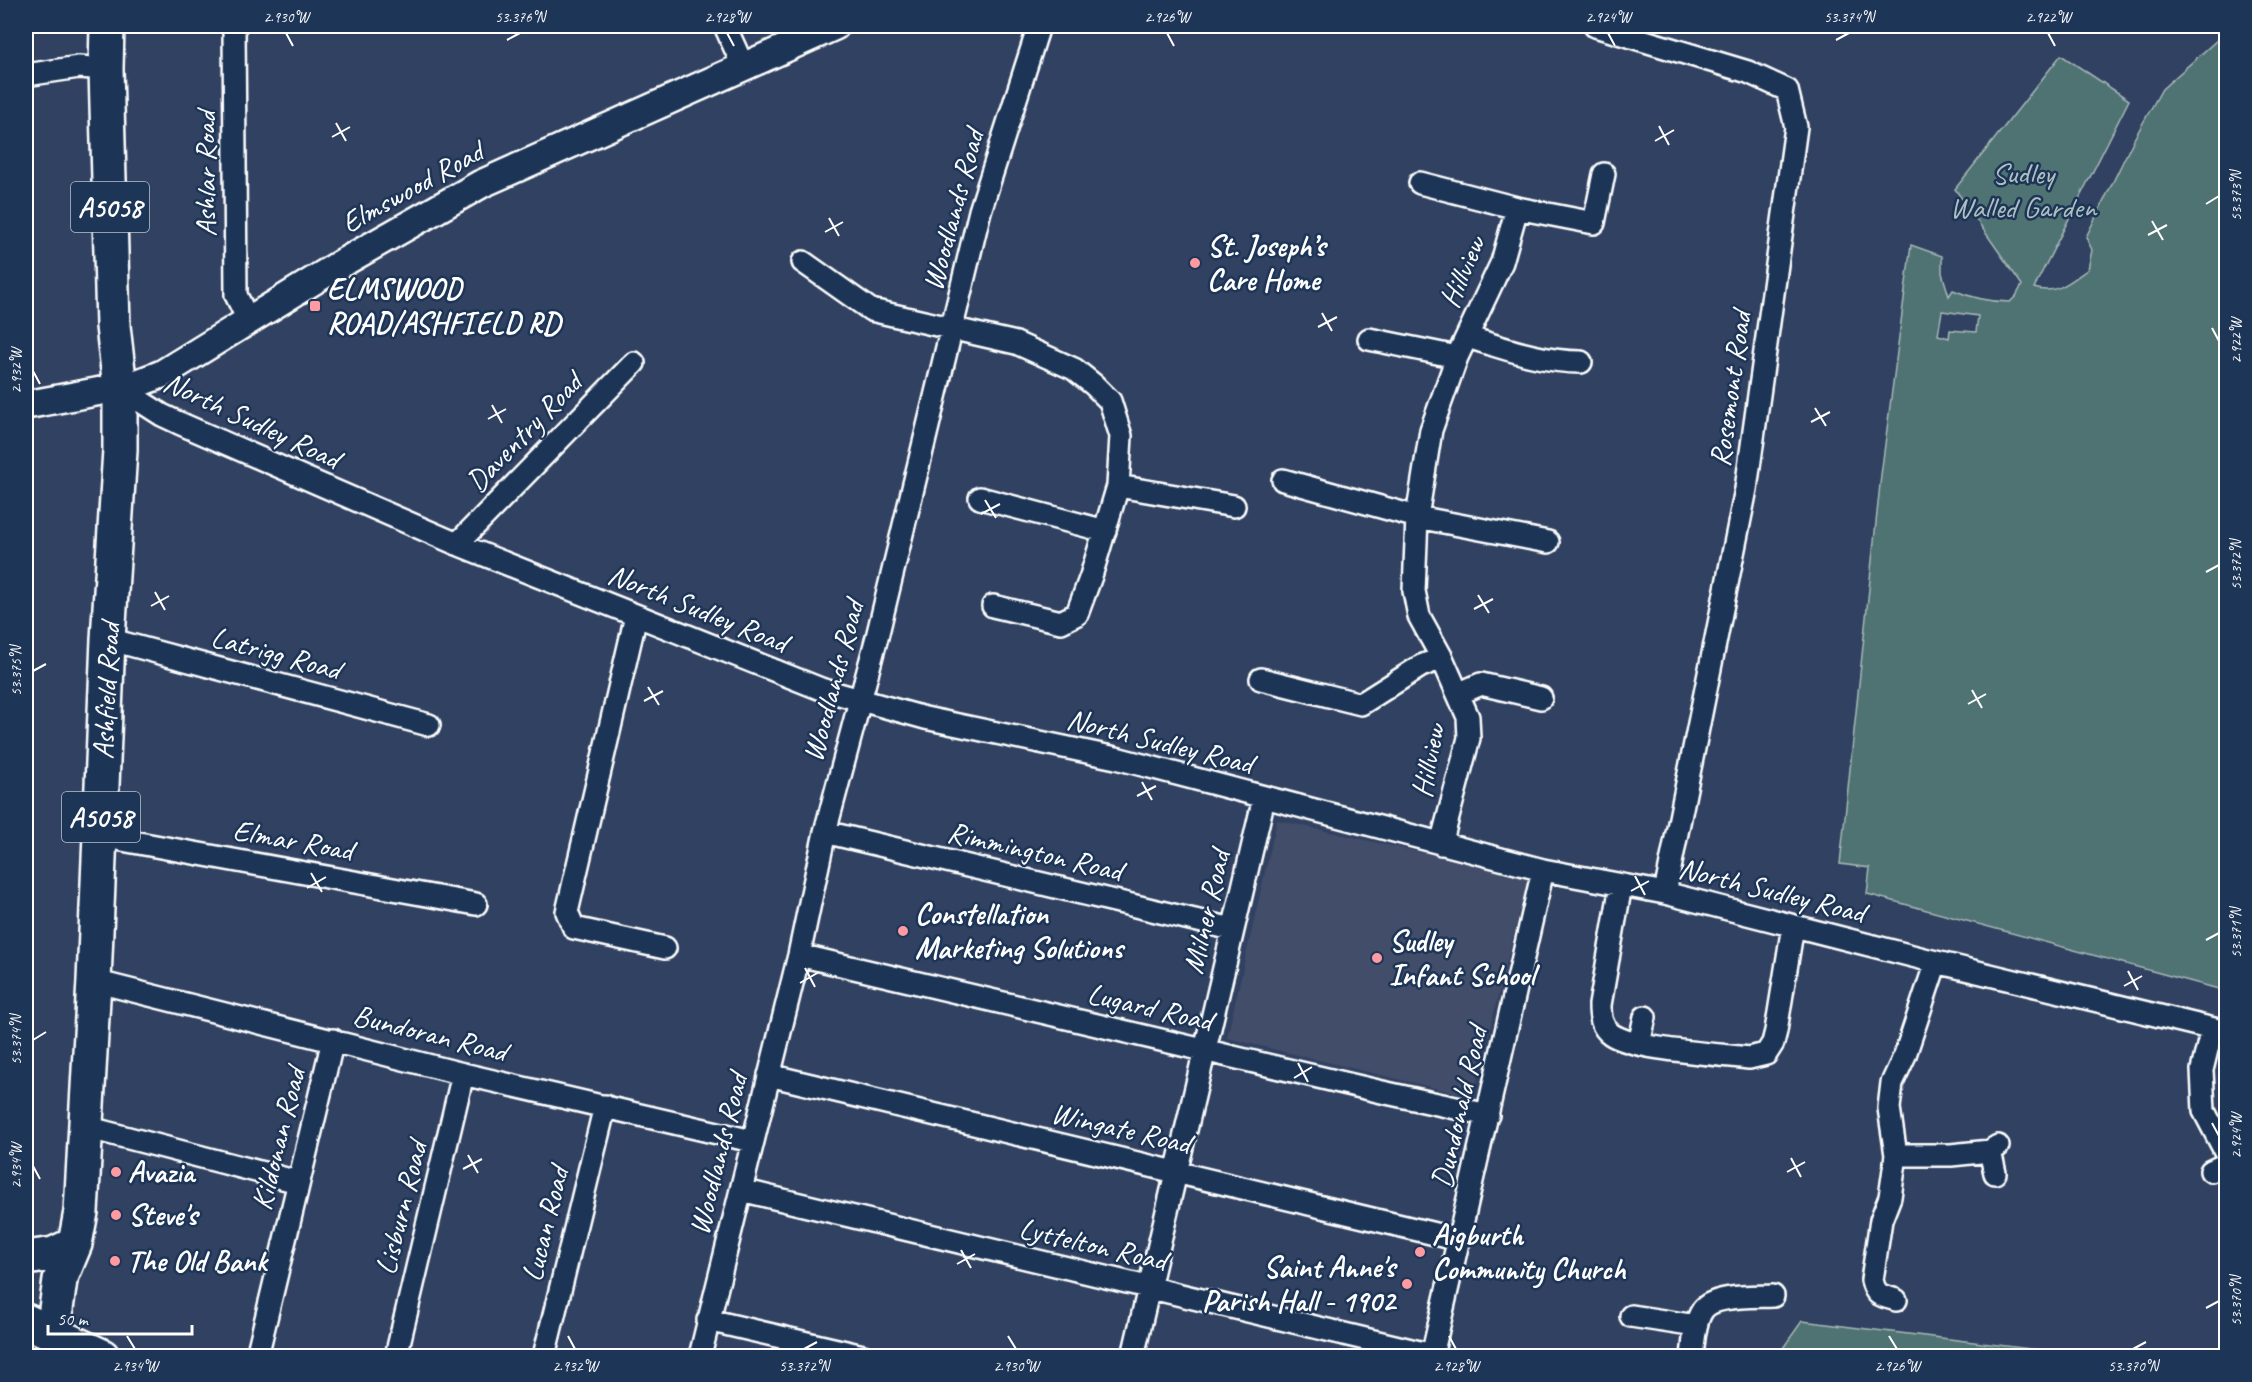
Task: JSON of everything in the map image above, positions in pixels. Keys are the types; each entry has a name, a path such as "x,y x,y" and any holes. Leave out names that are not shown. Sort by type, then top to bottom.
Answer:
{"main road":[{"name":"A5058","path":"107,26 106,69 113,326 120,388"},
{"name":"Ashfield Road","path":"74,1351 56,1310 60,1280 75,1244 81,1212 94,981 108,639 120,450 120,388"},
{"path":"26,1258 54,1254 75,1244"},
{"path":"26,1321 74,1351"}],"street":[{"name":"Ashlar Road","path":"234,26 236,295 248,320"},
{"path":"725,26 744,68"},
{"name":"Elmswood Road","path":"26,405 120,388 162,374 248,320 481,184 835,26"},
{"name":"Woodlands Road","path":"700,1356 799,954 825,832 860,700 980,211 1039,26"},
{"name":"Rosemont Road","path":"1595,26 1748,72 1787,90 1797,127 1746,489 1665,893"},
{"path":"26,75 79,67 106,69"},
{"name":"Hillview","path":"1420,183 1517,208 1594,223 1604,174"},
{"name":"Hillview","path":"1441,844 1469,738 1468,717 1442,658 1419,616 1414,591 1417,517 1431,430 1457,357 1502,262 1517,208"},
{"path":"803,262 871,310 1016,343 1074,369 1110,401 1121,436 1118,486 1077,614 1061,622 993,606"},
{"path":"1467,337 1526,355 1566,362 1581,362"},
{"name":"Hillview","path":"1369,339 1457,357"},
{"name":"Daventry Road","path":"457,544 634,363"},
{"name":"North Sudley Road","path":"120,388 179,423 457,544 821,689 925,718 1100,754 1543,870 1665,893 2219,1031"},
{"path":"1283,480 1417,517 1548,542"},
{"path":"1118,486 1234,506"},
{"path":"980,498 1105,531"},
{"path":"636,616 567,912 574,928 665,948"},
{"name":"Latrigg Road","path":"108,639 429,725"},
{"name":"Hillview","path":"1261,680 1361,704 1421,666 1442,658"},
{"path":"1458,694 1481,684 1541,698"},
{"name":"Milner Road","path":"1133,1356 1264,798"},
{"name":"Rimmington Road","path":"825,832 1232,928"},
{"name":"Elmar Road","path":"100,836 476,904"},
{"name":"Dundonald Road","path":"1432,1356 1543,870"},
{"path":"1621,885 1600,1005 1600,1018 1603,1026 1611,1034 1639,1044 1749,1058 1766,1054 1773,1043 1776,1031 1793,926"},
{"name":"Lugard Road","path":"799,954 1488,1115"},
{"path":"1896,1300 1878,1294 1872,1280 1881,1220 1890,1197 1896,1155 1888,1108 1892,1083 1905,1055 1936,962"},
{"name":"Bundoran Road","path":"94,981 463,1074 752,1141"},
{"path":"1639,1044 1645,1017"},
{"path":"2219,1031 2202,1070 2204,1111 2226,1153"},
{"name":"Kildonan Road","path":"257,1356 333,1040"},
{"name":"Lisburn Road","path":"396,1356 463,1074"},
{"name":"Wingate Road","path":"769,1075 1460,1240"},
{"name":"Lucan Road","path":"544,1356 605,1106"},
{"path":"86,1127 298,1182"},
{"path":"1896,1155 1951,1155 1994,1148 1995,1173"},
{"name":"Lyttelton Road","path":"741,1190 1432,1356"},
{"path":"1692,1356 1696,1326 1702,1310 1713,1300 1773,1296"},
{"path":"1631,1316 1696,1326"},
{"path":"708,1320 858,1356"}],"shaded area":[{"name":"Sudley Infant School","path":"1277,820 1528,877 1473,1097 1227,1038"}],"green space":[{"name":"Sudley Walled Garden","path":"2226,32 2226,991 1867,894 1870,868 1840,864 1881,475 1911,245 1942,256 1942,273 1949,296 1953,290 1981,299 2010,302 2016,296 2022,285 1955,189 2061,55 2129,100 2034,288 2050,290 2069,283 2088,269 2092,250 2086,237 2134,139 2162,89","holes":["1942,311 1978,316 1976,332 1950,330 1949,338 1938,335"]},
{"path":"1802,1321 2056,1352 2055,1356 1782,1356 1783,1348"}],"place":[{"name":"St. Joseph’s Care Home","path":"1195,263"},
{"name":"ELMSWOOD ROAD/ASHFIELD RD","path":"315,306"},
{"name":"Constellation Marketing Solutions","path":"903,931"},
{"name":"Sudley Infant School","path":"1377,958"},
{"name":"Avazia","path":"116,1172"},
{"name":"Steve's","path":"116,1215"},
{"name":"Aigburth Community Church","path":"1420,1252"},
{"name":"The Old Bank","path":"115,1261"},
{"name":"Saint Anne's Parish Hall - 1902","path":"1407,1284"}]}
